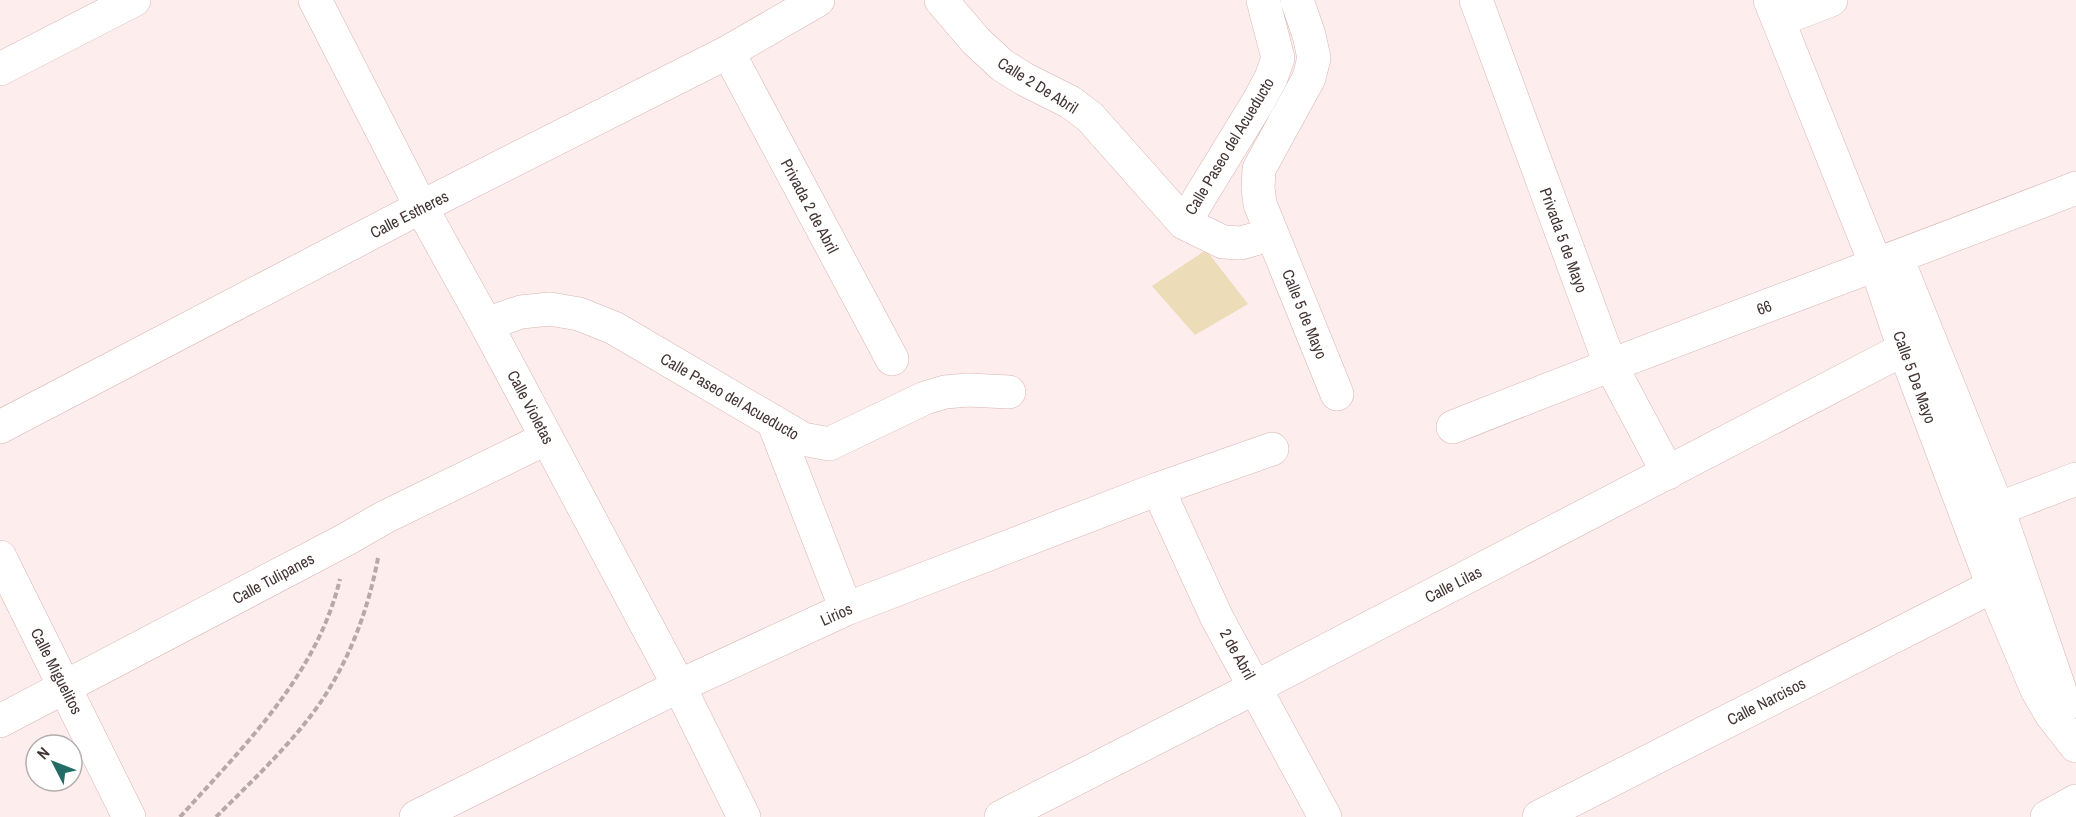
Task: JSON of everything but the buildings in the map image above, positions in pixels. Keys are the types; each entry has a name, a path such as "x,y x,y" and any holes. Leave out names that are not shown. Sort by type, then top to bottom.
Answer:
{"street":[{"path":"0,69 134,0"},
{"name":"Calle Violetas","path":"315,0 421,207 548,438 679,686 744,817"},
{"name":"Calle Estheres","path":"0,427 421,207 728,52 818,0"},
{"name":"Calle 2 De Abril","path":"941,0 976,41 1002,65 1024,80 1070,102 1090,117 1184,223"},
{"name":"Calle Paseo del Acueducto","path":"1184,223 1271,78 1278,58 1263,0"},
{"name":"Calle Paseo del Acueducto","path":"1272,234 1260,204 1259,169 1308,78 1314,58 1298,0"},
{"name":"Privada 5 de Mayo","path":"1476,0 1610,364 1668,473"},
{"path":"1775,10 1832,0"},
{"name":"Calle 5 De Mayo","path":"1775,10 1886,261 1904,349 1993,586 2037,690 2051,714 2075,745"},
{"name":"Privada 2 de Abril","path":"728,52 892,359"},
{"name":"66","path":"1453,427 1610,364 2076,188"},
{"path":"1184,223 1223,242 1241,243 1272,234"},
{"name":"Calle 5 de Mayo","path":"1272,234 1337,394"},
{"path":"1886,261 1998,509 2064,701 2075,745"},
{"name":"Calle Paseo del Acueducto","path":"486,324 521,312 550,309 579,314 614,328 803,439 829,444 925,398 945,392 968,390 1009,392"},
{"name":"Calle Lilas","path":"1001,817 1256,687 1904,349"},
{"path":"773,421 846,609"},
{"name":"Calle Tulipanes","path":"0,721 385,517 548,438"},
{"name":"Lirios","path":"416,817 679,686 846,609 1158,489 1272,449"},
{"path":"1998,509 2076,479"},
{"name":"2 de Abril","path":"1158,489 1218,618 1326,817"},
{"name":"Calle Miguelitos","path":"0,557 129,817"},
{"name":"Calle Narcisos","path":"1539,817 1993,586"},
{"path":"2047,817 2076,801"}],"path":[{"path":"216,817 302,727 325,696 345,660 372,589 385,517"},
{"path":"180,817 255,732 313,652 332,608 340,580 345,540"}],"shaded area":[{"path":"1206,250 1248,304 1195,335 1152,286"}]}
